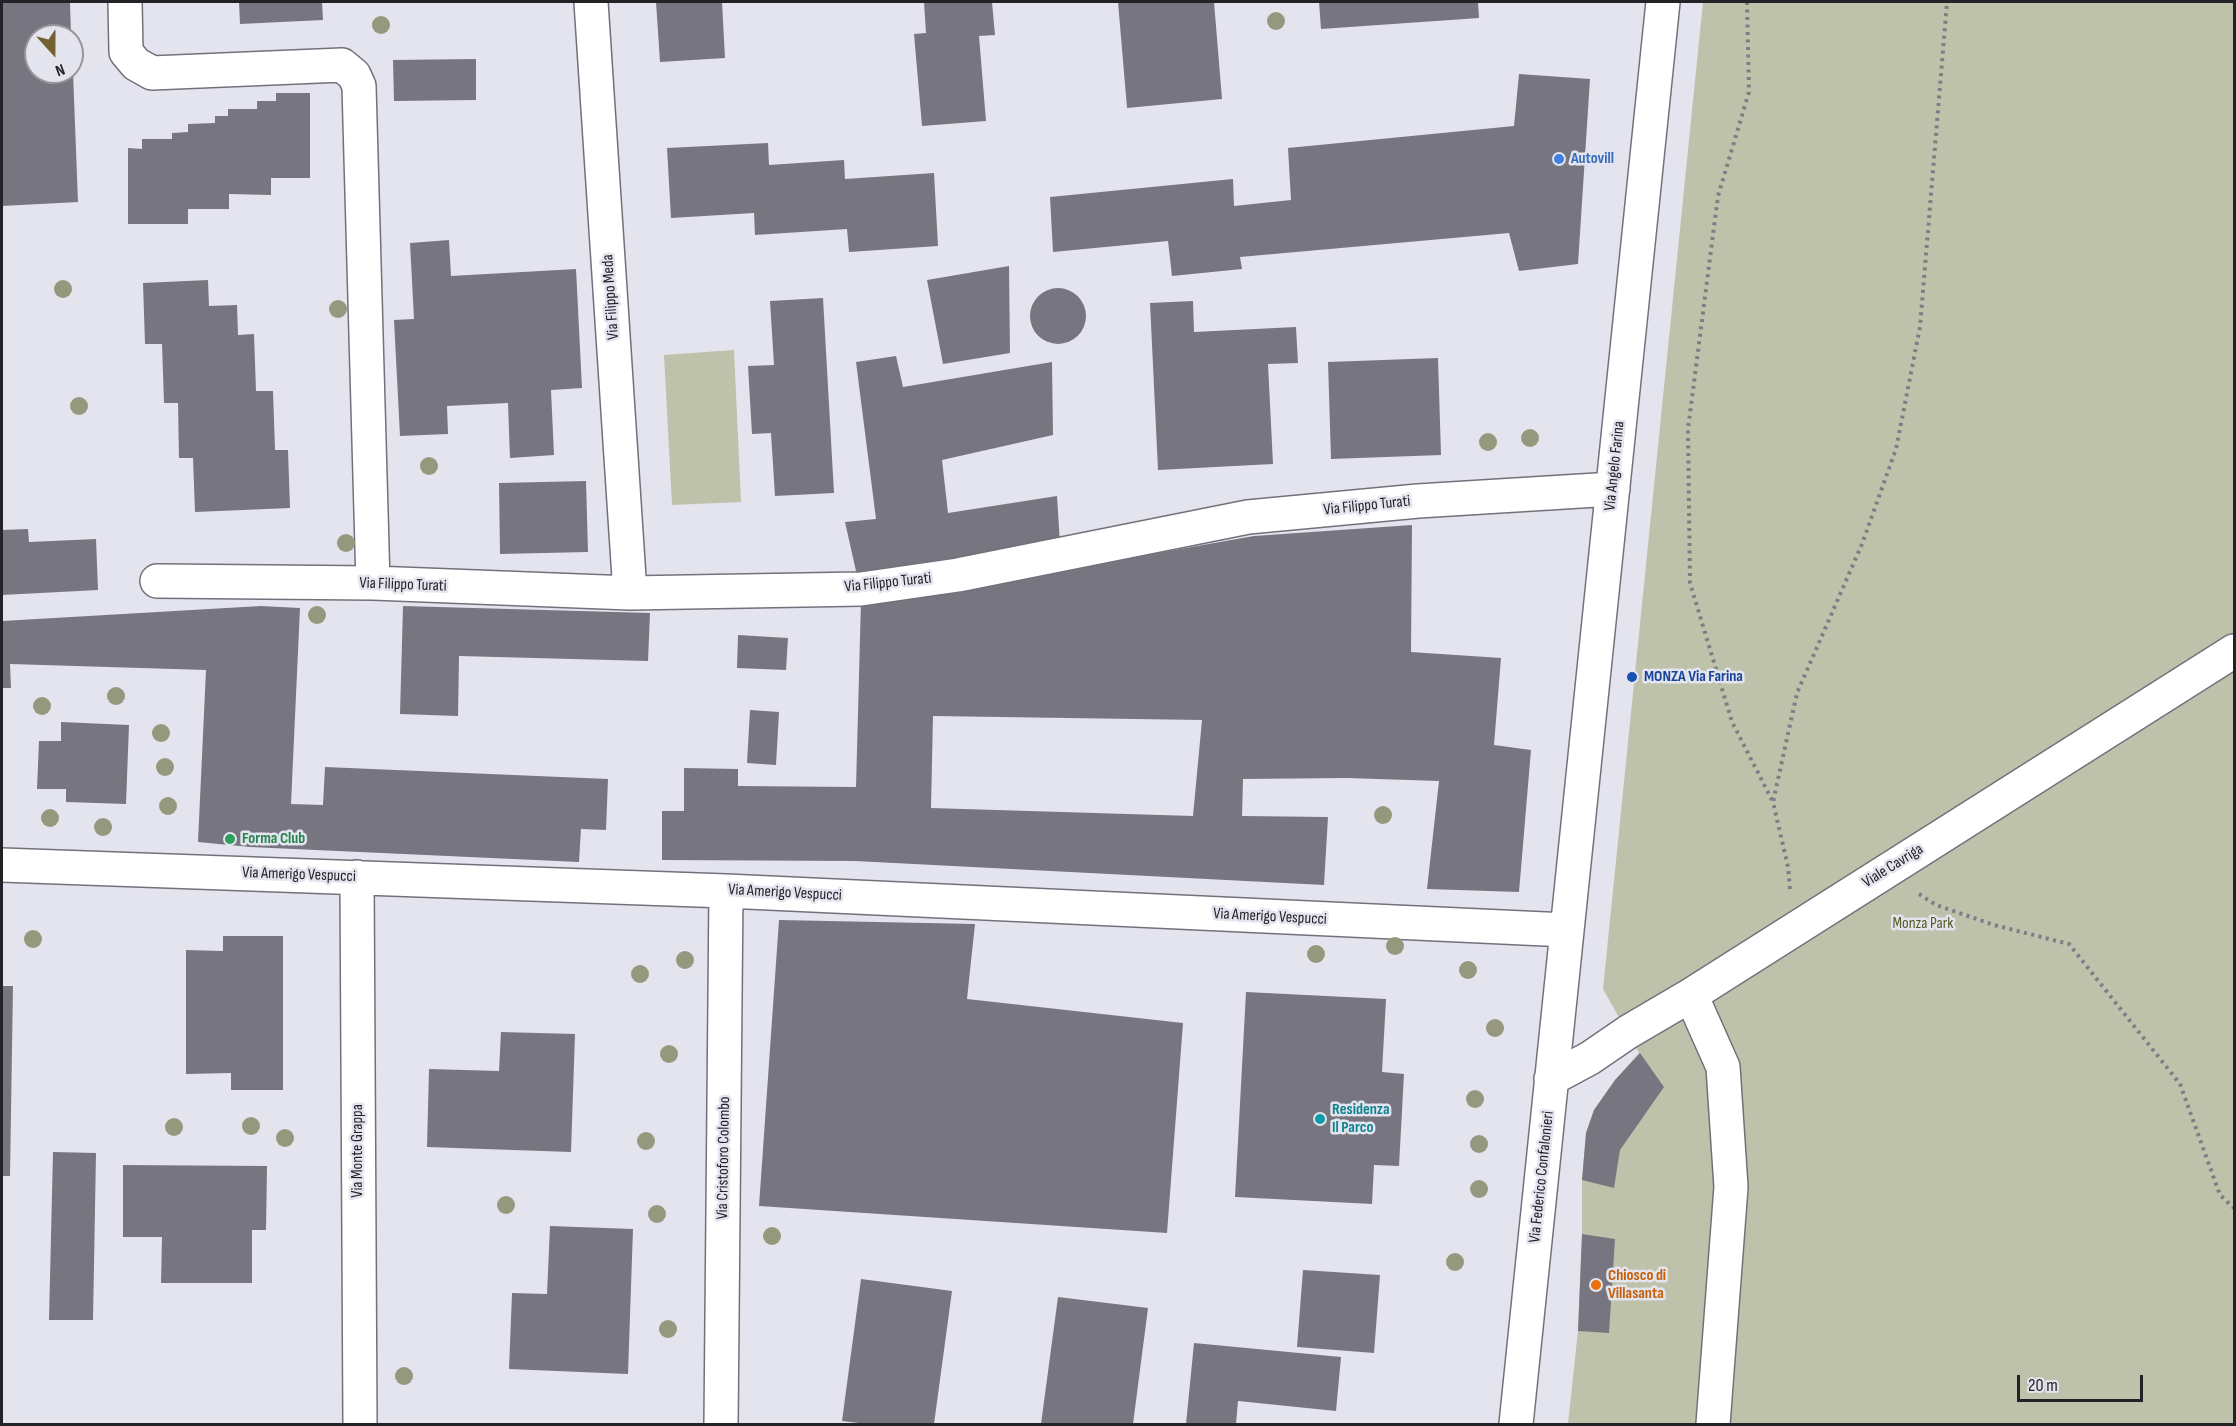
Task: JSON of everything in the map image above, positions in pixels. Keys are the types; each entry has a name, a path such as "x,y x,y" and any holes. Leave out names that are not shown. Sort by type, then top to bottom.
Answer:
{"street":[{"path":"125,2 126,52 136,64 152,73 342,65 354,75 358,86 373,583"},
{"name":"Via Filippo Meda","path":"591,2 630,593"},
{"name":"Via Angelo Farina","path":"1567,930 1663,2"},
{"name":"Via Filippo Turati","path":"157,581 373,583 630,593 861,589 958,575 1248,518 1418,501 1613,489"},
{"name":"Viale Cavriga","path":"1551,1079 1590,1058 1628,1032 1691,995 2235,651"},
{"name":"Via Amerigo Vespucci","path":"2,865 726,891 1567,930"},
{"name":"Via Monte Grappa","path":"357,877 360,1425"},
{"name":"Via Cristoforo Colombo","path":"721,1425 726,891"},
{"name":"Via Federico Confalonieri","path":"1516,1425 1567,930"},
{"path":"1691,995 1723,1068 1731,1187 1713,1425"}],"path":[{"path":"1747,2 1749,92 1718,196 1688,429 1690,583 1732,722 1773,802 1788,867 1791,906 1797,927"},
{"path":"1773,802 1797,693 1862,544 1896,448 1920,327 1947,2"},
{"path":"1891,867 1904,885 1936,904 1994,925 2069,944 2180,1084 2220,1195 2235,1208"}],"green space":[{"name":"Monza Park","path":"1703,2 2234,2 2234,1424 1568,1424 1578,1330 1582,1180 1586,1133 1594,1110 1615,1080 1639,1053 1603,989"},
{"path":"734,350 741,502 672,505 664,355"}],"building":[{"path":"2,2 70,2 71,24 24,24 24,84 73,84 78,202 2,206"},
{"path":"239,2 322,2 323,20 240,24"},
{"path":"656,2 722,2 725,58 660,62"},
{"path":"924,2 992,2 995,35 979,36 986,121 922,126 914,34 926,33"},
{"path":"1118,2 1214,2 1222,99 1127,108"},
{"path":"1319,2 1478,2 1479,18 1321,29"},
{"path":"476,59 476,100 394,101 393,60"},
{"path":"1519,74 1590,79 1578,264 1519,271 1509,233 1240,257 1242,269 1172,276 1168,241 1053,252 1050,197 1233,179 1234,206 1291,200 1288,148 1514,126"},
{"path":"276,93 310,93 310,178 271,178 271,195 229,194 229,209 188,209 188,224 128,224 128,148 142,149 142,139 172,139 172,133 188,132 188,124 215,123 215,116 228,116 228,109 257,109 257,101 276,101"},
{"path":"768,143 769,165 844,160 845,179 934,173 938,246 849,252 847,229 755,235 754,213 671,218 667,148"},
{"path":"449,240 451,276 576,269 582,388 551,390 554,455 510,458 508,403 447,406 448,434 400,436 394,320 414,319 410,243"},
{"path":"1009,266 1010,353 943,364 927,280"},
{"path":"208,280 209,306 237,305 238,335 254,334 256,391 273,391 275,450 288,450 290,508 195,512 193,458 179,458 178,403 164,403 162,344 145,344 143,283"},
{"path":"1058,288 1069,290 1078,296 1084,305 1086,316 1084,327 1078,336 1069,342 1058,344 1047,342 1038,336 1032,327 1030,316 1032,305 1038,296 1047,290"},
{"path":"823,298 834,493 775,496 771,433 752,434 748,366 774,365 770,301"},
{"path":"1193,301 1194,332 1296,327 1298,363 1268,364 1273,464 1158,470 1150,303"},
{"path":"896,356 903,387 1052,362 1053,435 942,460 948,513 1057,496 1060,544 858,580 845,522 876,519 856,362"},
{"path":"1438,358 1441,455 1331,459 1328,362"},
{"path":"586,481 588,552 500,554 499,483"},
{"path":"1412,525 1411,652 1501,658 1494,745 1531,750 1519,892 1427,889 1439,781 1347,778 1243,779 1242,816 1328,817 1324,885 855,861 662,860 662,811 684,811 684,768 738,769 738,786 856,787 861,601 941,591 1254,536","holes":["933,716 1202,720 1193,816 931,808"]},
{"path":"28,529 29,542 96,539 98,590 2,595 2,530"},
{"path":"261,606 300,608 291,804 323,805 325,767 608,779 606,830 581,829 579,862 250,847 198,842 206,670 10,664 11,688 2,688 2,621"},
{"path":"403,606 650,613 648,661 459,656 458,716 400,714"},
{"path":"738,635 788,638 786,670 737,668"},
{"path":"750,710 779,712 776,765 747,763"},
{"path":"61,722 129,725 126,804 66,802 66,789 37,789 39,741 61,741"},
{"path":"779,920 975,924 967,999 1183,1023 1167,1233 759,1206"},
{"path":"223,936 283,936 283,1090 231,1090 231,1073 186,1074 186,950 223,951"},
{"path":"2,986 13,986 10,1176 2,1176"},
{"name":"Residenza Il Parco","path":"1246,992 1386,999 1382,1072 1404,1074 1399,1166 1374,1165 1372,1204 1235,1197"},
{"path":"501,1032 575,1034 571,1152 427,1147 429,1069 499,1071"},
{"path":"1640,1053 1664,1087 1620,1150 1614,1188 1582,1180 1586,1133 1594,1110 1615,1080"},
{"path":"53,1152 96,1153 93,1320 49,1320"},
{"path":"123,1165 267,1166 266,1230 252,1230 252,1283 161,1283 162,1237 123,1237"},
{"path":"550,1226 633,1229 628,1374 509,1369 512,1293 547,1294"},
{"name":"Chiosco di Villasanta","path":"1582,1234 1615,1239 1609,1333 1578,1331"},
{"path":"1303,1270 1380,1275 1374,1353 1297,1347"},
{"path":"861,1279 952,1291 934,1424 867,1424 842,1421"},
{"path":"1058,1297 1148,1308 1133,1424 1041,1424"},
{"path":"1194,1343 1341,1357 1336,1411 1238,1401 1236,1424 1186,1424"}],"place":[{"name":"Autovill","path":"1559,159"},
{"name":"MONZA Via Farina","path":"1632,677"},
{"name":"Forma Club","path":"230,839"},
{"name":"Residenza Il Parco","path":"1320,1119"},
{"name":"Chiosco di Villasanta","path":"1596,1285"}]}
